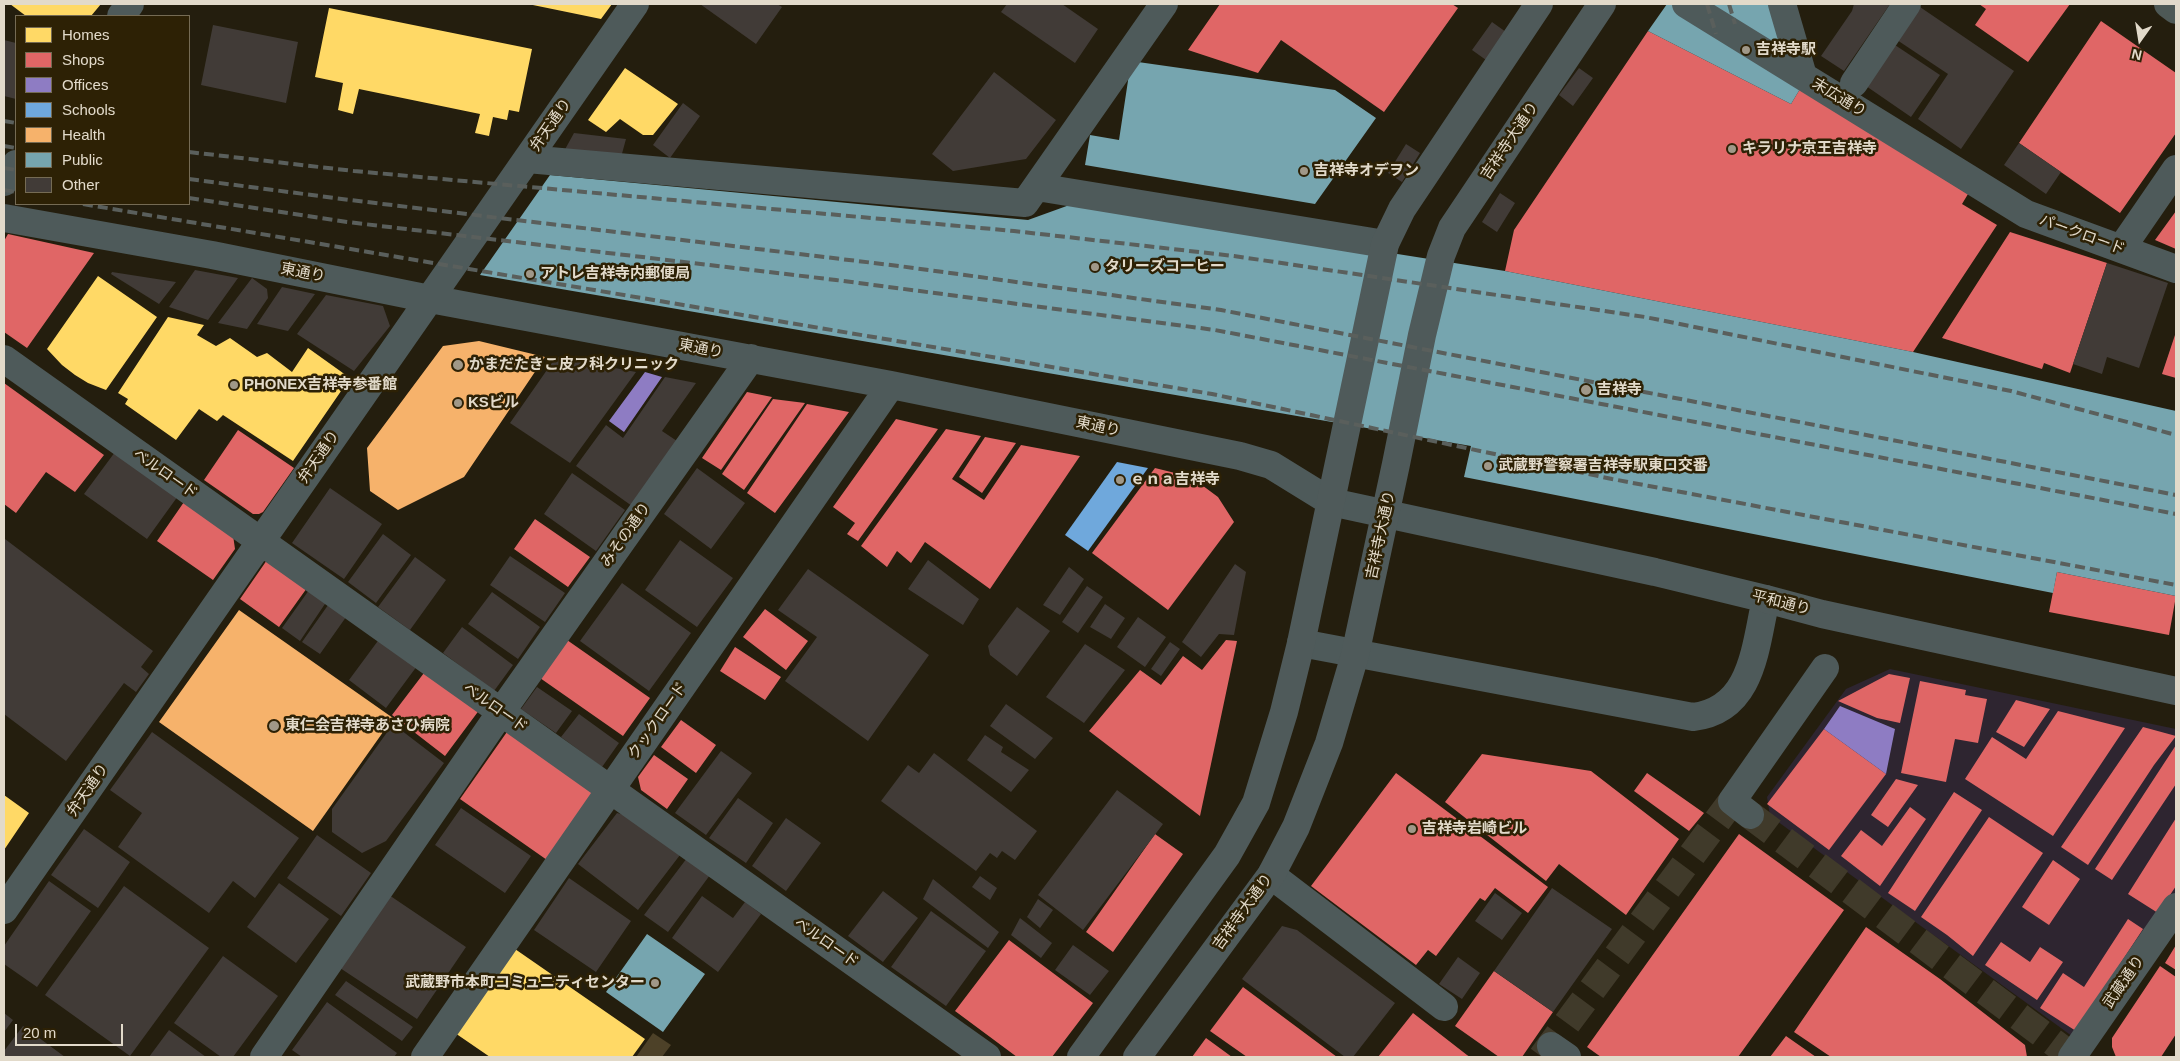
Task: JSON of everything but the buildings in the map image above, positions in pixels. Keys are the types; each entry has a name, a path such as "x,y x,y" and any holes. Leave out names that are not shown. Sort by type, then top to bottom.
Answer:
{"main road":[{"path":"2168,4 2176,10"}],"street":[{"path":"122,15 130,4"},
{"name":"弁天通り","path":"4,910 635,4"},
{"path":"527,159 1025,203 1164,4"},
{"path":"1081,1057 1227,855 1256,803 1284,712 1301,643 1385,244 1402,209 1539,4"},
{"name":"吉祥寺大通り","path":"1137,1057 1271,875 1296,827 1329,743 1354,654 1386,515 1440,256 1452,228 1602,4"},
{"name":"末広通り","path":"1686,4 1992,194"},
{"path":"1782,4 1803,76"},
{"path":"1854,83 1907,4"},
{"path":"4,182 15,166"},
{"path":"2121,249 2176,169"},
{"path":"1037,187 1385,244"},
{"name":"パークロード","path":"1992,194 2026,214 2176,269"},
{"name":"東通り","path":"4,218 212,255 430,299 751,358 1240,456 1271,466 1332,502 1386,515"},
{"name":"みその通り","path":"264,1057 501,712 751,358"},
{"name":"ベルロード","path":"4,359 987,1057"},
{"name":"クックロード","path":"424,1057 891,385"},
{"name":"平和通り","path":"1386,515 1655,572 1822,614 2176,691"},
{"path":"1301,643 1693,717 1703,716 1722,708 1742,688 1752,663 1766,599"},
{"path":"1741,808 1825,668"},
{"path":"1271,875 1444,1007"},
{"name":"武蔵通り","path":"2072,1057 2176,907"}],"shaded area":[{"path":"1890,669 2176,729 2176,893 2076,1039 1770,816 1767,797 1846,689"},
{"path":"653,1033 671,1045 662,1057 636,1057"}],"tunnel":[{"path":"1542,1057 1732,801"},
{"path":"1750,815 2073,1057"}],"railway":[{"path":"1707,4 1716,34"},
{"path":"1729,4 1735,24"},
{"path":"4,121 15,123"},
{"path":"4,146 15,148"},
{"path":"190,152 354,171 1014,231 1234,256 1645,317 2011,391 2176,435"},
{"path":"4,168 15,170"},
{"path":"190,179 899,266 1221,310 2176,495"},
{"path":"4,190 15,192"},
{"path":"190,198 347,222 836,280 1215,330 2176,514"},
{"path":"89,205 1212,394 1612,479 2176,585"}],"place":[{"name":"吉祥寺駅","path":"1746,50"},
{"name":"キラリナ京王吉祥寺","path":"1732,149"},
{"name":"吉祥寺オデヲン","path":"1304,171"},
{"name":"タリーズコーヒー","path":"1095,267"},
{"name":"アトレ吉祥寺内郵便局","path":"530,274"},
{"name":"かまだたきこ皮フ科クリニック","path":"458,365"},
{"name":"PHONEX吉祥寺参番館","path":"234,385"},
{"name":"吉祥寺","path":"1586,390"},
{"name":"KSビル","path":"458,403"},
{"name":"武蔵野警察署吉祥寺駅東口交番","path":"1488,466"},
{"name":"ｅｎａ吉祥寺","path":"1120,480"},
{"name":"東仁会吉祥寺あさひ病院","path":"274,726"},
{"name":"吉祥寺岩崎ビル","path":"1412,829"},
{"name":"武蔵野市本町コミュニティセンター","path":"655,983"}]}
